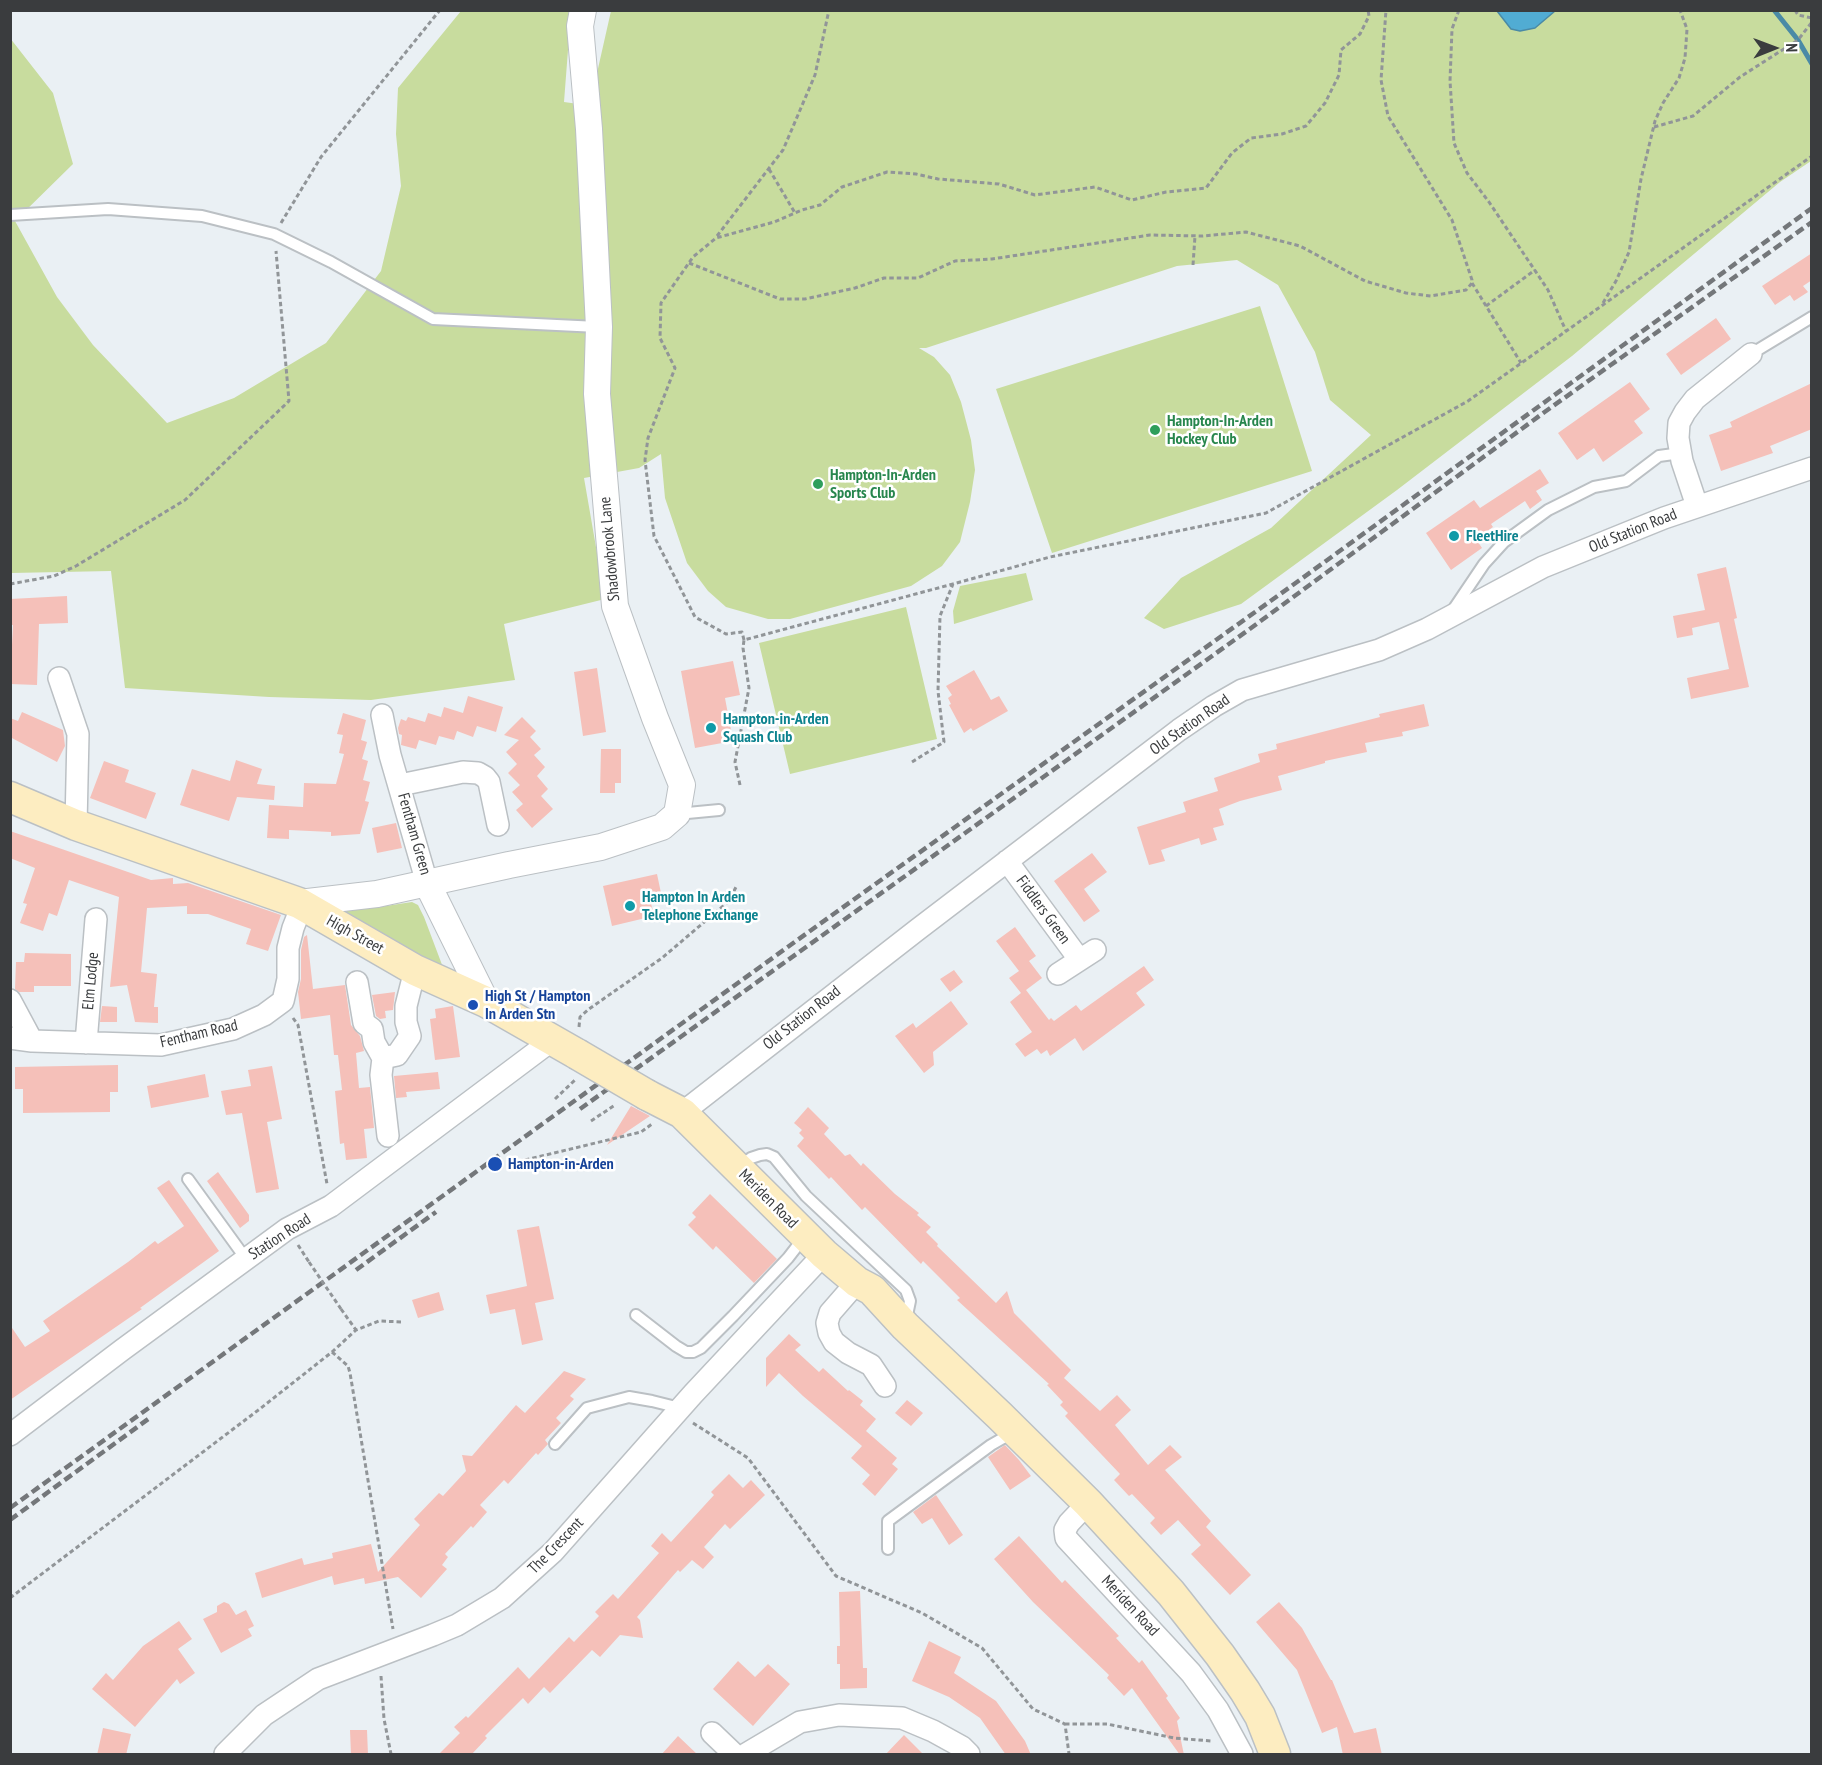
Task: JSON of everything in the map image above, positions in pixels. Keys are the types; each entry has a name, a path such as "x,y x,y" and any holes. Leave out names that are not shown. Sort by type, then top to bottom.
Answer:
{"main road":[{"name":"High Street","path":"10,797 76,825 300,904 416,970 486,1002 663,1109"},
{"name":"Meriden Road","path":"663,1109 737,1168 814,1245 857,1282 872,1290 905,1326 1088,1503 1171,1593 1245,1691 1260,1716 1275,1755"}],"street":[{"name":"Shadowbrook Lane","path":"583,10 580,26 589,129 599,327 597,394 615,606 655,718 682,784 677,814"},
{"path":"1697,506 1681,453 1679,423 1684,412 1695,399 1751,354"},
{"name":"Old Station Road","path":"663,1109 782,1033 1179,730 1242,690 1379,650 1448,618 1543,567 1697,506 1812,468"},
{"path":"59,678 78,734 76,825"},
{"name":"Fentham Green","path":"382,715 390,755 427,883"},
{"name":"Fentham Green","path":"400,784 463,772 478,773 489,782 498,825"},
{"path":"283,1001 288,979 288,948 300,904 377,894 601,847 662,827 677,814"},
{"name":"Fiddlers Green","path":"1007,861 1087,955 1058,974"},
{"path":"427,883 486,1002"},
{"name":"Elm Lodge","path":"86,1043 96,919"},
{"path":"383,1058 397,1055 410,1036 406,1022 406,1006 416,970"},
{"path":"357,982 364,1023 372,1029 374,1042 383,1058 381,1075 388,1137"},
{"path":"10,1000 32,1041"},
{"name":"Fentham Road","path":"10,1038 32,1041 161,1045 233,1029 272,1011 283,1001"},
{"path":"372,1029 377,1024 406,1022"},
{"name":"Station Road","path":"10,1435 287,1229 331,1206 569,1054"},
{"name":"The Crescent","path":"225,1755 264,1715 318,1679 457,1624 502,1598 553,1552 675,1414 814,1245"},
{"path":"857,1282 830,1313 827,1323 829,1333 834,1342 842,1348 872,1365 885,1386"},
{"name":"Meriden Road","path":"1088,1503 1069,1522 1065,1530 1066,1538 1170,1650 1218,1710 1239,1748"},
{"path":"1218,1710 1245,1691"},
{"path":"746,1755 800,1722 839,1715 902,1718 962,1747 969,1755"},
{"path":"712,1733 734,1755"}],"lane":[{"path":"10,215 108,209 202,216 274,234 331,262 433,319 599,327"},
{"path":"1751,354 1812,317"},
{"path":"1448,618 1484,564 1504,542 1548,510 1594,487 1626,481 1659,456 1681,453"},
{"path":"677,814 719,810"},
{"path":"737,1168 751,1158 760,1155 767,1154 774,1157 806,1196 906,1290 910,1301 905,1326"},
{"path":"188,1179 246,1259"},
{"path":"636,1315 686,1352 701,1348 788,1258 814,1245"},
{"path":"555,1444 587,1408 629,1398 652,1401 675,1414"},
{"path":"888,1549 888,1521 991,1445 1015,1431"}],"path":[{"path":"10,584 54,576 76,566 185,500 290,401 274,234 321,157 440,10"},
{"path":"740,785 735,762 749,688 742,632 726,634 695,617 654,536 645,460 648,438 675,368 660,338 660,303 693,257 716,238 783,150 815,75 829,10"},
{"path":"716,238 774,222 820,205 842,187 888,172 999,184 1035,195 1095,187 1132,200 1166,192 1206,188 1232,153 1251,138 1282,134 1306,126 1325,103 1339,75 1341,50 1359,34 1369,16 1368,10"},
{"path":"1386,10 1381,80 1388,116 1452,220 1472,283 1521,363"},
{"path":"1459,10 1452,29 1454,143 1467,173 1489,201 1548,290 1566,331"},
{"path":"1602,304 1616,281 1629,252 1641,179 1654,127 1663,103 1679,78 1685,58 1687,29 1680,10"},
{"path":"1654,127 1694,116 1740,77 1798,40 1812,20 1798,15 1795,10"},
{"path":"744,639 1050,557 1266,513 1468,401 1812,156"},
{"path":"769,169 795,213"},
{"path":"688,263 780,300 806,299 855,288 884,278 918,278 955,261 992,259 1150,235 1195,236 1246,232 1300,246 1365,280 1406,293 1431,296 1462,291 1472,283"},
{"path":"1193,265 1195,236"},
{"path":"1486,306 1535,270"},
{"path":"912,762 944,742 938,691 940,616 953,584"},
{"path":"555,1099 578,1031 580,1017 662,958 729,901 737,885"},
{"path":"283,1001 298,1025 331,1206"},
{"path":"591,1120 616,1104"},
{"path":"525,1160 641,1132 663,1109"},
{"path":"309,1262 356,1330"},
{"path":"10,1598 332,1352 356,1330 379,1321 404,1322"},
{"path":"332,1352 348,1366 350,1373 388,1652 384,1719 391,1755"},
{"path":"675,1414 696,1424 748,1458 836,1576 922,1613 982,1648 1033,1709 1065,1724 1107,1724 1239,1748"},
{"path":"1065,1724 1069,1755"}],"green space":[{"path":"461,11 571,11 564,102 600,107 597,73 611,11 1811,11 1811,161 1780,182 1572,356 1397,490 1241,604 1164,629 1144,618 1181,578 1271,528 1371,435 1330,400 1315,352 1278,285 1237,260 1177,266 926,348 919,348 934,357 950,375 961,402 971,440 975,470 960,542 942,566 911,586 790,619 768,619 726,607 708,591 687,563 665,498 661,454 639,468 584,478 605,599 504,624 515,680 371,700 269,697 125,688 111,571 11,573 10,38 53,93 73,164 15,221 57,297 93,345 167,423 234,398 326,343 381,271 401,186 396,134 398,88"},
{"name":"Hampton-In-Arden Hockey Club","path":"1260,306 1312,471 1052,553 996,389"},
{"path":"1026,573 1033,600 954,624 953,611 960,586"},
{"path":"906,607 937,739 790,774 759,643"},
{"path":"412,902 418,905 424,917 444,970 346,914 347,909 365,904 366,909"}],"water":[{"path":"1497,11 1555,11 1535,28 1520,31 1511,29"}],"building":[{"path":"1812,253 1812,280 1803,286 1808,292 1794,301 1790,295 1775,305 1762,286"},
{"path":"1716,318 1731,339 1681,375 1666,354"},
{"path":"1630,382 1650,409 1634,421 1643,433 1603,462 1594,448 1577,460 1558,433"},
{"path":"1812,383 1812,429 1770,446 1773,453 1721,471 1709,435 1732,427 1730,422"},
{"name":"FleetHire","path":"1540,469 1549,483 1536,491 1542,500 1530,509 1525,501 1491,524 1493,527 1476,539 1482,548 1451,570 1426,533 1474,500 1480,508"},
{"path":"1726,567 1737,618 1734,619 1749,687 1691,699 1687,678 1729,669 1719,622 1692,628 1693,635 1677,638 1673,616 1705,610 1697,574"},
{"path":"67,596 68,623 39,624 37,685 10,684 13,625 10,625 10,599"},
{"path":"733,661 740,695 725,698 733,741 695,748 681,671"},
{"path":"597,668 606,732 583,736 574,672"},
{"path":"974,670 991,700 999,696 1008,711 973,731 971,728 964,733 949,705 951,704 948,698 952,695 946,686"},
{"path":"468,696 503,707 496,732 477,726 473,737 457,731 454,740 439,736 436,745 419,740 416,749 401,745 402,735 399,734 398,728 401,719 406,721 408,717 425,722 428,713 441,717 444,707 463,713"},
{"path":"1424,704 1429,726 1402,732 1403,736 1365,743 1367,752 1325,761 1325,763 1278,776 1282,790 1219,809 1224,825 1213,828 1217,840 1201,845 1199,838 1161,850 1165,861 1149,865 1137,827 1186,812 1183,802 1218,791 1214,778 1260,762 1258,754 1277,749 1276,744 1380,717 1379,714"},
{"path":"22,712 63,730 65,746 57,762 10,737 10,718 18,721"},
{"path":"343,713 366,720 361,740 367,742 362,759 368,761 363,780 370,782 365,801 369,802 360,834 331,836 331,832 289,830 289,839 267,838 269,805 303,807 304,783 336,784 344,754 339,753 343,735 337,734"},
{"path":"522,717 536,731 530,737 541,749 534,755 545,767 537,776 548,789 541,796 553,809 532,828 516,810 523,804 512,792 520,785 508,773 517,764 506,752 519,740 504,735"},
{"path":"601,749 621,749 621,783 615,783 615,793 600,793"},
{"path":"236,760 262,769 257,784 275,786 274,800 237,797 229,821 180,805 192,769 230,781"},
{"path":"104,761 129,770 125,782 156,793 146,819 90,798"},
{"path":"396,823 402,848 377,853 372,828"},
{"path":"10,831 151,880 173,878 173,884 188,883 281,915 268,951 246,944 251,929 208,914 187,914 187,906 147,908 141,972 157,974 154,1007 158,1007 158,1023 135,1022 127,985 110,987 119,897 69,880 57,916 49,913 43,931 20,923 27,904 23,903 35,868 10,858"},
{"path":"1092,853 1107,872 1084,889 1100,911 1084,922 1054,881"},
{"name":"Hampton In Arden Telephone Exchange","path":"657,874 661,893 649,895 654,916 612,926 603,886"},
{"path":"1015,927 1036,956 1029,961 1042,978 1026,990 1049,1020 1051,1018 1054,1021 1076,1005 1081,1011 1144,966 1154,980 1136,993 1145,1005 1083,1051 1075,1038 1050,1056 1047,1050 1041,1054 1037,1049 1025,1057 1015,1044 1032,1032 1010,1002 1021,993 1009,978 1019,971 996,941"},
{"path":"307,935 313,989 345,985 351,1025 360,1036 364,1051 356,1053 359,1088 370,1087 374,1128 364,1129 367,1158 346,1160 344,1143 340,1144 335,1091 342,1090 338,1055 334,1055 330,1015 301,1019 298,992 301,979 301,950 304,937"},
{"path":"25,953 71,954 71,986 34,986 34,992 19,992 15,989 16,962 24,962"},
{"path":"954,970 963,982 950,992 940,979"},
{"path":"395,992 393,1010 385,1011 386,1018 380,1019 376,1016 372,995"},
{"path":"951,1001 968,1024 933,1052 934,1065 924,1073 895,1036 913,1023 916,1028"},
{"path":"102,1006 117,1007 117,1022 100,1022"},
{"path":"453,1006 460,1057 435,1060 430,1019 436,1018 435,1009"},
{"path":"118,1065 118,1092 110,1092 110,1112 23,1113 23,1089 15,1089 15,1067"},
{"path":"272,1066 282,1119 267,1122 279,1189 256,1193 242,1113 226,1115 221,1091 251,1086 248,1070"},
{"path":"438,1072 440,1089 406,1092 407,1097 396,1098 394,1076"},
{"path":"205,1074 209,1097 151,1108 147,1086"},
{"path":"631,1106 650,1116 607,1145"},
{"path":"808,1107 829,1128 824,1134 845,1156 850,1154 861,1166 863,1163 895,1194 919,1213 917,1215 931,1227 926,1232 938,1244 937,1246 996,1303 1007,1291 1014,1313 1071,1370 1064,1378 1100,1411 1117,1395 1131,1410 1115,1425 1148,1465 1170,1445 1182,1457 1165,1470 1211,1521 1206,1527 1251,1575 1230,1595 1191,1554 1201,1545 1178,1520 1161,1535 1150,1523 1155,1518 1132,1494 1129,1496 1114,1480 1120,1474 1065,1416 1068,1413 1060,1405 1063,1402 1047,1385 1049,1384 957,1300 960,1298 923,1261 921,1264 865,1207 862,1210 797,1146 804,1138 799,1133 802,1130 794,1123"},
{"path":"218,1172 249,1215 249,1221 240,1228 207,1181"},
{"path":"169,1180 219,1251 140,1308 142,1309 10,1400 10,1325 25,1347 50,1331 43,1321 155,1241 158,1244 184,1226 157,1188"},
{"path":"710,1194 777,1259 754,1283 716,1246 713,1250 688,1225 696,1217 692,1213"},
{"path":"539,1226 554,1299 535,1303 543,1340 522,1345 515,1309 490,1314 486,1295 527,1286 517,1230"},
{"path":"439,1292 444,1310 418,1318 412,1300"},
{"path":"789,1334 801,1345 795,1350 819,1372 823,1368 848,1391 863,1401 860,1405 876,1419 866,1431 897,1458 892,1464 898,1469 875,1496 862,1484 870,1475 851,1458 862,1446 779,1373 766,1387 766,1358"},
{"path":"564,1371 586,1379 570,1396 574,1399 556,1418 561,1423 545,1440 548,1444 538,1455 536,1453 508,1484 504,1480 480,1505 487,1512 445,1554 448,1557 442,1565 447,1569 421,1598 398,1577 365,1584 364,1578 334,1585 332,1576 262,1598 255,1573 302,1558 304,1565 333,1558 332,1553 371,1544 378,1572 420,1525 414,1519 439,1493 443,1496 466,1471 462,1455 472,1456 516,1405 525,1413"},
{"path":"907,1400 923,1413 911,1426 895,1413"},
{"path":"1005,1445 1031,1476 1010,1490 988,1457"},
{"path":"729,1474 743,1488 751,1480 765,1495 730,1529 725,1524 704,1547 714,1557 703,1569 692,1560 680,1572 678,1570 637,1617 640,1620 643,1638 620,1635 600,1657 592,1650 550,1693 544,1687 528,1704 523,1698 485,1736 487,1738 471,1755 438,1755 460,1733 454,1727 466,1716 468,1718 518,1667 529,1679 569,1637 574,1642 599,1616 595,1612 613,1594 618,1599 659,1553 651,1546 662,1533 671,1542 714,1495 711,1492"},
{"path":"936,1495 963,1535 949,1545 932,1518 922,1524 913,1512"},
{"path":"1019,1536 1062,1583 1065,1580 1119,1636 1116,1638 1139,1663 1142,1660 1168,1696 1166,1698 1180,1718 1177,1721 1184,1755 1180,1755 1132,1688 1124,1696 1107,1678 1109,1675 1033,1602 994,1559"},
{"path":"860,1591 863,1668 867,1668 867,1688 840,1689 840,1664 837,1664 837,1646 840,1646 839,1592"},
{"path":"224,1602 229,1604 236,1615 246,1610 254,1626 248,1629 252,1636 221,1653 203,1619 217,1612 217,1606"},
{"path":"1279,1602 1302,1628 1332,1680 1354,1733 1376,1728 1382,1755 1343,1755 1337,1727 1322,1733 1297,1670 1256,1622"},
{"path":"179,1621 192,1639 178,1649 195,1673 180,1684 177,1679 135,1727 92,1689 106,1673 113,1680 143,1646"},
{"path":"929,1641 961,1657 954,1673 996,1701 1025,1741 1031,1755 1006,1755 980,1718 949,1697 912,1681"},
{"path":"738,1661 755,1677 768,1664 790,1684 753,1726 713,1689"},
{"path":"103,1728 131,1734 126,1755 97,1755"},
{"path":"350,1730 367,1730 368,1755 351,1755"},
{"path":"904,1735 924,1755 885,1755"},
{"path":"678,1736 698,1755 661,1755"}],"waterway":[{"path":"1774,10 1798,40 1812,64"}],"railway":[{"path":"10,1508 1297,582 1812,208"},
{"path":"580,1109 1247,631 1546,411 1812,222"},
{"path":"356,1270 436,1212"},
{"path":"10,1520 151,1417"}],"place":[{"name":"Hampton-In-Arden Hockey Club","path":"1155,430"},
{"name":"Hampton-In-Arden Sports Club","path":"818,484"},
{"name":"FleetHire","path":"1454,536"},
{"name":"Hampton-in-Arden Squash Club","path":"711,728"},
{"name":"Hampton In Arden Telephone Exchange","path":"630,906"},
{"name":"High St / Hampton In Arden Stn","path":"473,1005"},
{"name":"Hampton-in-Arden","path":"495,1164"}]}
